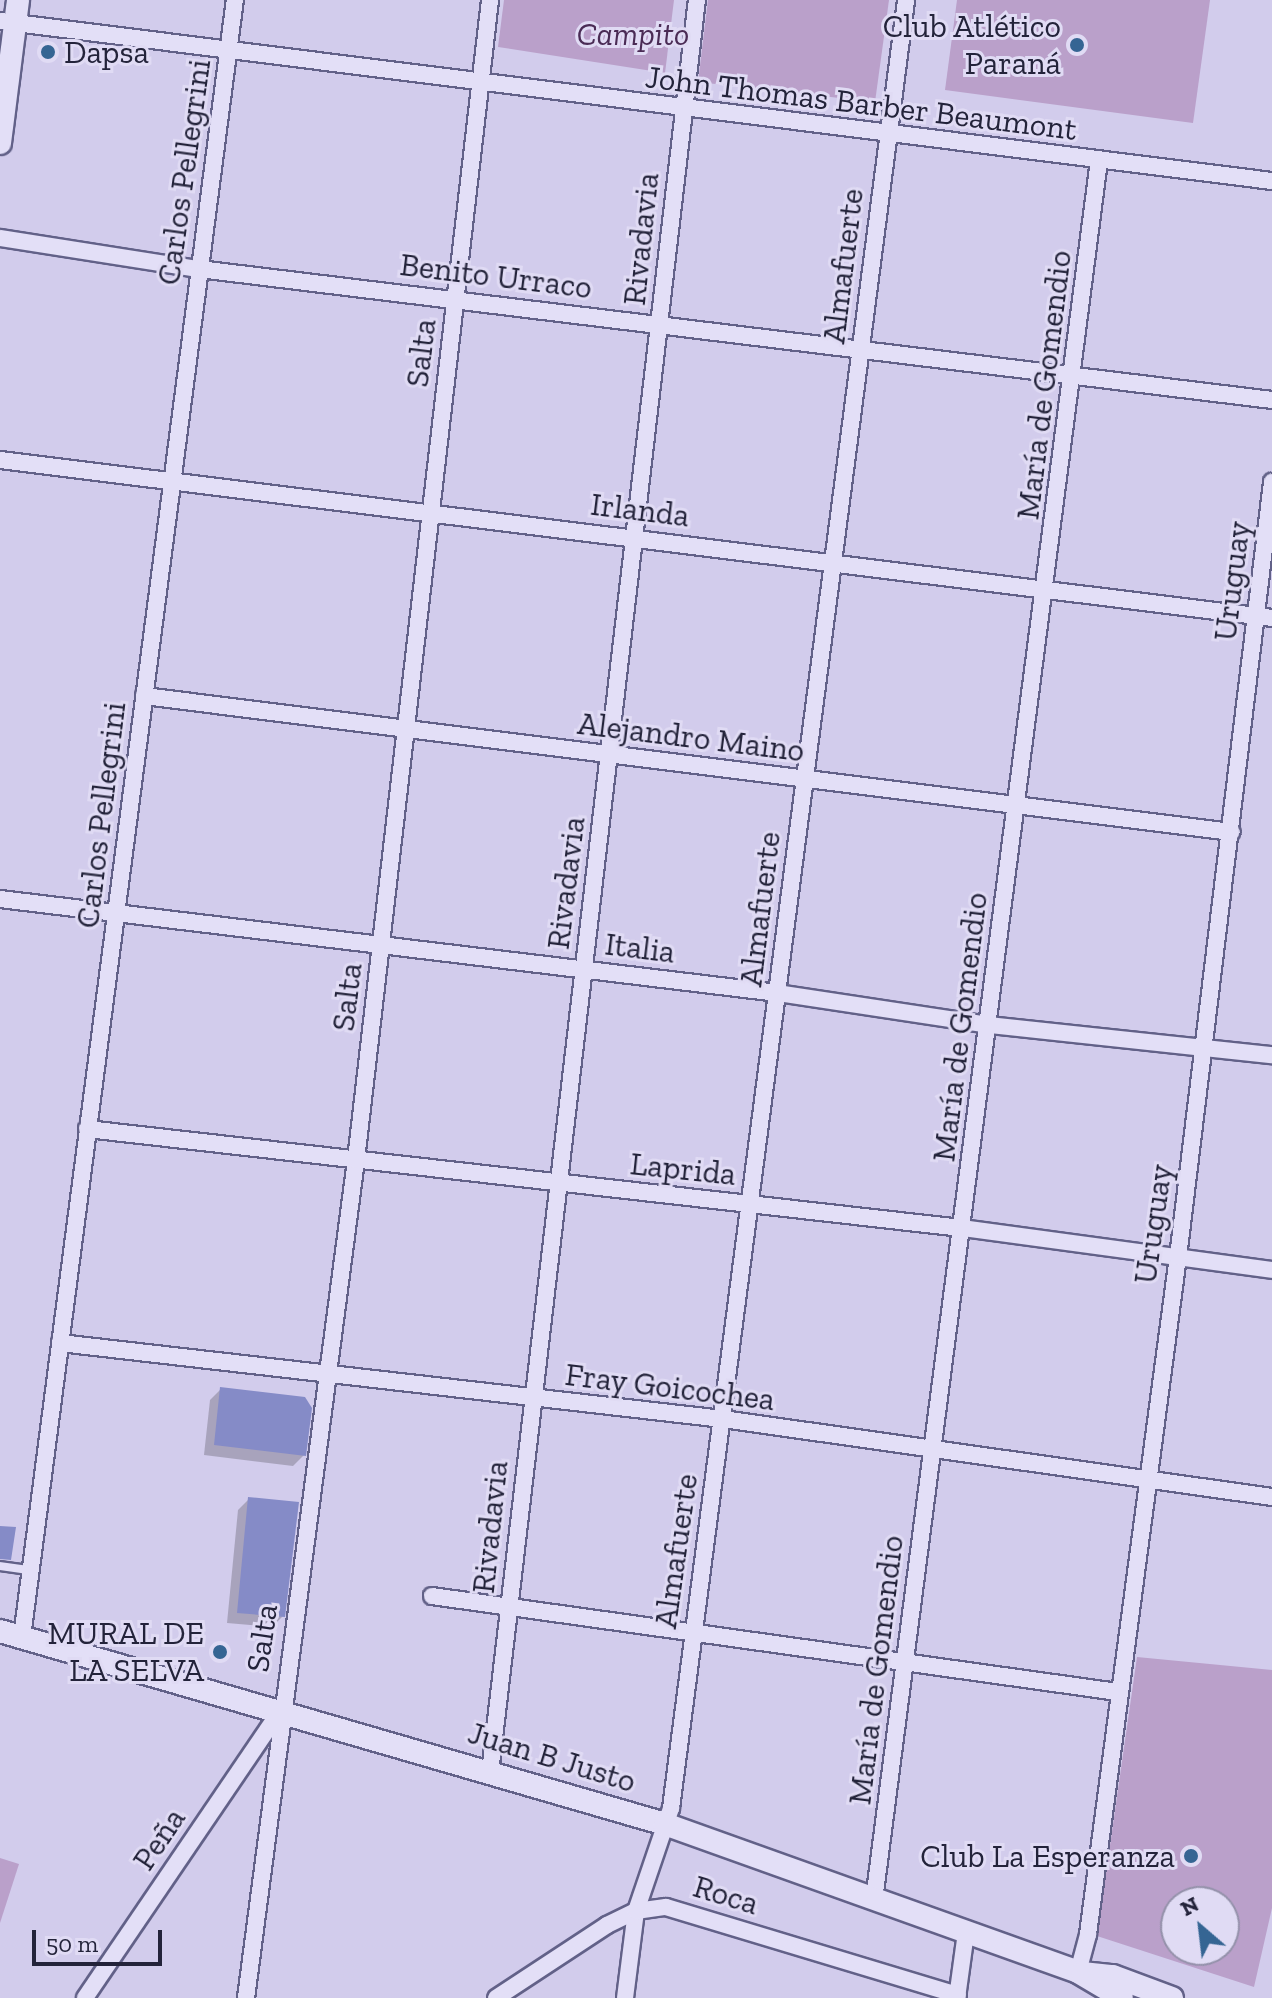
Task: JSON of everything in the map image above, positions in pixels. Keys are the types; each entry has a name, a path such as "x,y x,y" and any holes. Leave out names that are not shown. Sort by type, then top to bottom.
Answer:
{"main road":[{"path":"0,143 8,22 18,0"},
{"name":"Juan B Justo","path":"11,1634 665,1824 1078,1972 1122,1998"},
{"name":"Juan B Justo","path":"1078,1972 1113,1976 1172,1998"}],"street":[{"name":"Carlos Pellegrini","path":"11,1634 30,1570 235,0"},
{"name":"Salta","path":"246,1998 280,1711 356,1160 490,0"},
{"name":"Rivadavia","path":"490,1772 697,0"},
{"name":"Almafuerte","path":"665,1824 723,1419 906,0"},
{"name":"John Thomas Barber Beaumont","path":"8,22 481,85 1272,181"},
{"name":"María de Gomendio","path":"874,1900 1074,374 1099,161"},
{"name":"Benito Urraco","path":"0,238 199,269 1272,400"},
{"name":"Irlanda","path":"0,460 1264,617"},
{"name":"Uruguay","path":"1078,1972 1088,1934 1145,1481 1264,617 1272,482"},
{"name":"Alejandro Maino","path":"144,696 1232,832"},
{"name":"Italia","path":"0,899 778,993 989,1025 1272,1055"},
{"name":"Laprida","path":"87,1129 962,1228 1272,1270"},
{"name":"Fray Goicochea","path":"60,1343 723,1419 1272,1497"},
{"path":"432,1596 1118,1692"},
{"name":"Peña","path":"85,1998 280,1711"},
{"path":"625,1998 636,1911 665,1824"},
{"name":"Roca","path":"636,1911 666,1907 957,1996"},
{"path":"496,1998 636,1911"},
{"path":"957,1996 966,1932"}],"lane":[{"path":"0,1566 30,1570"}],"green space":[{"name":"Campito","path":"504,0 674,0 665,73 498,47"},
{"name":"Campito","path":"708,0 889,0 875,102 698,82"},
{"name":"Club Atlético Paraná","path":"957,0 1210,0 1193,123 945,90"},
{"name":"Club La Esperanza","path":"1137,1657 1272,1670 1272,1908 1254,1987 1189,1966 1240,1966 1240,1886 1160,1886 1160,1956 1097,1936"},
{"path":"0,1858 19,1864 0,1923"}],"building":[{"path":"220,1387 305,1397 312,1408 306,1456 214,1445"},
{"path":"248,1497 299,1502 285,1617 237,1613"},
{"path":"0,1526 16,1527 11,1560 0,1559"}],"place":[{"name":"Club Atlético Paraná","path":"1077,45"},
{"name":"Dapsa","path":"48,52"},
{"name":"MURAL DE LA SELVA","path":"220,1652"},
{"name":"Club La Esperanza","path":"1191,1856"}]}
